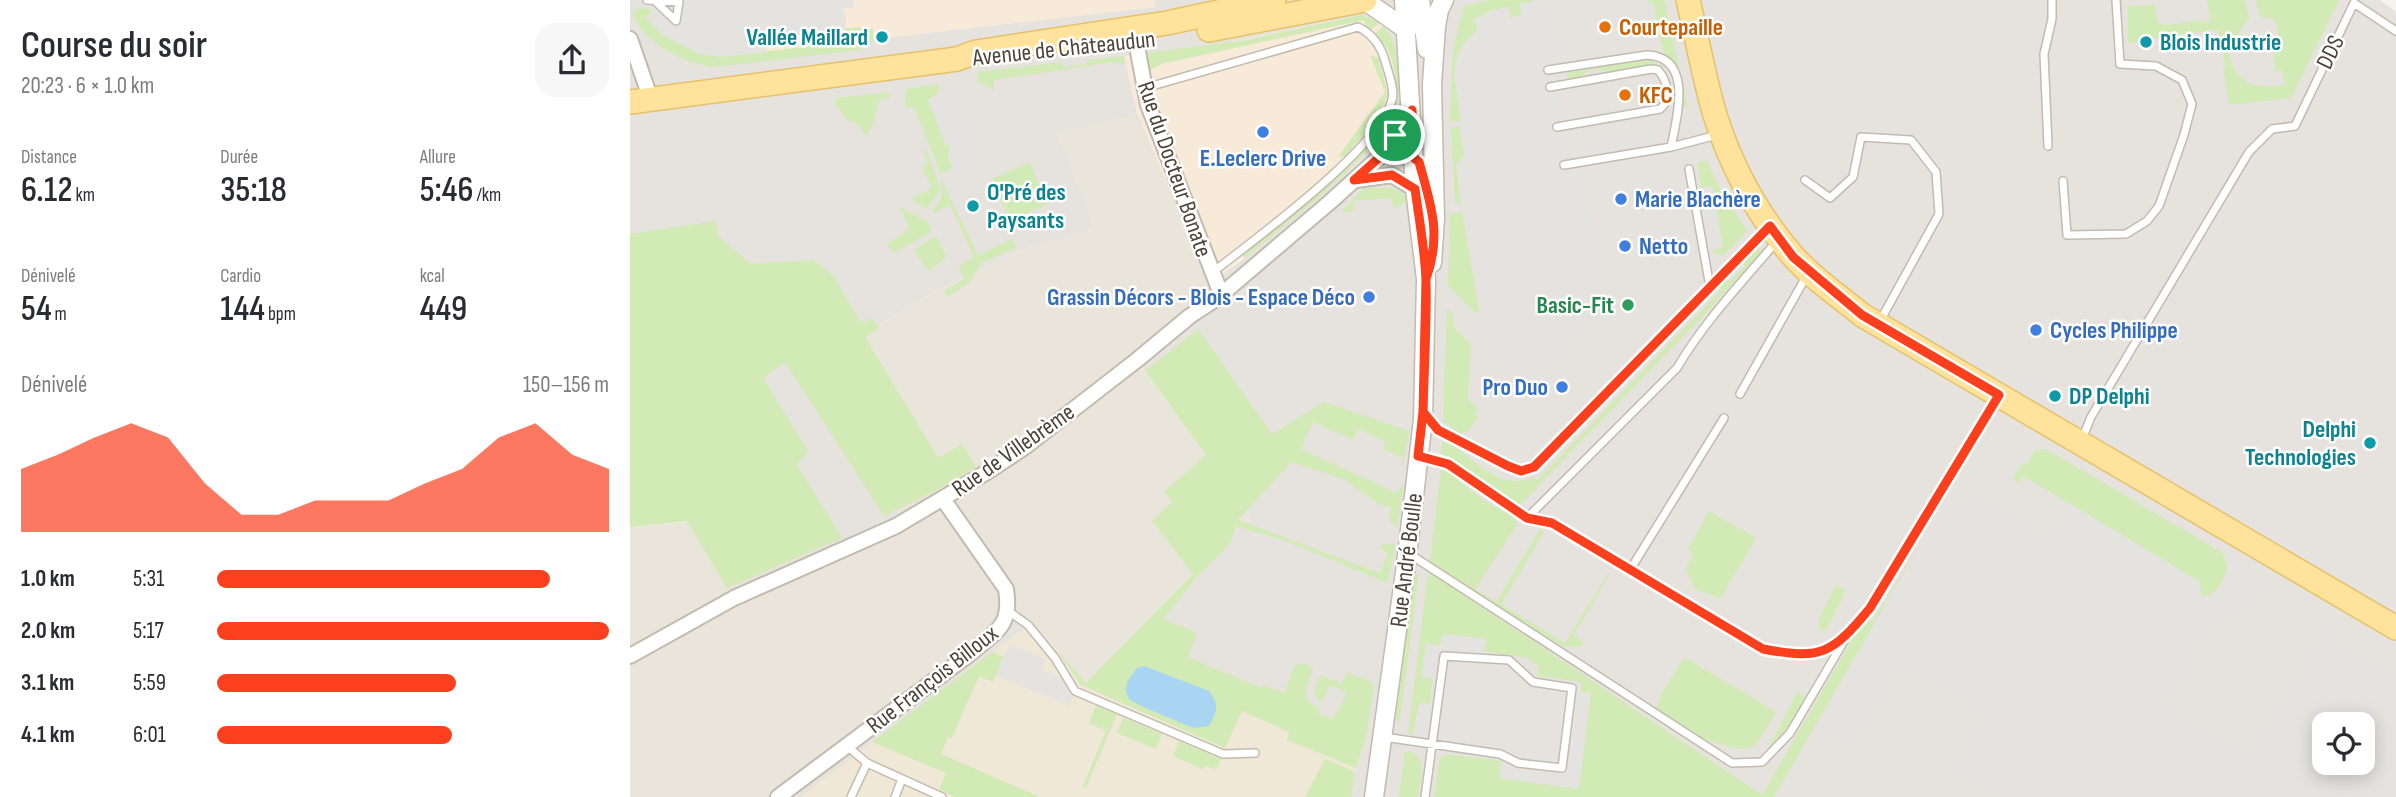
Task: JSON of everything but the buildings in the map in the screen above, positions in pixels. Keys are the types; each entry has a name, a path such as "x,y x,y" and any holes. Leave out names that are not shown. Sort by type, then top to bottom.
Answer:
{"main road":[{"name":"Avenue de Châteaudun","path":"957,59 976,52 1200,17 1274,0"},
{"name":"Avenue de Châteaudun","path":"957,59 977,61 1203,32 1364,0"},
{"path":"1688,0 1714,113 1722,134 1749,193 1793,257 1862,315 2396,628"},
{"path":"640,101 957,59"}],"street":[{"path":"1364,0 1408,30"},
{"name":"Rue André Boulle","path":"1404,0 1412,110 1435,219 1433,259 1426,279"},
{"path":"1420,0 1432,84"},
{"name":"Rue André Boulle","path":"1374,797 1408,552 1423,412 1426,279 1415,189 1432,84 1436,26 1444,0"},
{"path":"630,39 640,101"},
{"name":"Rue du Docteur Bonate","path":"1136,41 1148,105 1221,294"},
{"name":"Rue de Villebrème","path":"630,656 734,598 896,526 1025,447 1221,294 1354,180 1382,155 1412,110"},
{"path":"1382,155 1420,158"},
{"path":"1354,180 1392,175 1420,158"},
{"path":"1392,175 1415,189"},
{"name":"Rue François Billoux","path":"778,797 1000,629 1007,618 1006,589 943,499"}],"lane":[{"path":"2048,146 2044,54 2052,19 2052,0"},
{"path":"2063,181 2067,235 2126,234 2147,221 2159,206 2184,135 2192,104 2182,80 2156,66 2120,64 2116,0"},
{"name":"DDS","path":"2081,443 2091,417 2249,152 2272,129 2295,126 2354,3 2396,31"},
{"path":"1144,88 1359,27 1377,42 1383,52 1394,95 1392,104 1376,129 1347,162 1212,272"},
{"path":"1548,71 1659,55 1667,60 1674,71 1680,104 1671,147"},
{"path":"1550,87 1651,69 1658,70 1664,77 1667,97 1665,106 1660,109 1557,127"},
{"path":"1564,165 1671,147 1722,134"},
{"path":"1805,180 1830,198 1853,177 1861,137 1911,141 1936,172 1939,214 1878,324"},
{"path":"1689,169 1710,287"},
{"path":"1423,412 1438,430 1508,466 1521,471 1534,467 1710,287 1775,232"},
{"path":"1527,518 1678,368 1775,232"},
{"path":"1740,394 1809,271"},
{"path":"1408,552 1732,763 1762,762 1790,733 1850,632 1870,608 1999,395"},
{"path":"1630,570 1724,418"},
{"path":"1418,456 1448,464 1527,518 1552,523 1763,649 1794,655 1826,651 1850,632"},
{"path":"1007,610 1028,625 1055,658 1075,691 1223,754 1255,753"},
{"path":"1383,737 1432,744 1500,754 1518,763 1562,768 1572,688 1533,682 1509,660 1444,656 1432,744 1425,797"},
{"path":"846,746 867,763 942,797"},
{"path":"851,797 867,763"},
{"path":"895,797 902,779"}],"shaded area":[{"path":"630,0 721,57 1156,7 1154,0 2380,0 2396,12 2396,797 778,797 1024,613 1086,683 1250,515 1137,360 1216,299 1136,115 1057,133 1095,228 1016,251 965,279 935,291 858,337 943,499 734,598 687,521 630,527","holes":["1361,15 1381,22 1389,32 1400,93 1381,135 1352,168 1245,258 1210,283 1137,114 1124,56 1212,46"]},
{"path":"630,0 853,0 854,7 842,9 846,17 845,29 765,39 767,52 721,57 699,54 663,35 646,18 653,9 639,8 632,12"},
{"path":"633,0 1154,0 1157,7 721,57"},
{"path":"1537,0 1540,14 1551,12 1553,29 1547,32 1548,37 1559,35 1563,56 1553,59 1571,173 1583,171 1602,293 1592,295 1587,324 1551,364 1539,372 1512,376 1476,342 1477,336 1470,329 1481,319 1488,319 1493,315 1495,309 1482,310 1474,261 1485,259 1484,251 1473,253 1466,214 1477,212 1475,198 1464,200 1460,172 1470,170 1454,76 1457,56 1465,41 1478,29 1473,20 1489,11 1508,7 1510,18 1522,15 1520,4"},
{"path":"1361,15 1384,26 1400,93 1381,135 1352,168 1210,284 1137,114 1124,56 1163,53"},
{"path":"952,83 984,162 973,169 971,166 955,172 948,156 957,143 956,141 946,146 928,100 938,95 939,84"},
{"path":"1137,115 1216,299 1137,361 1250,515 1086,683 1024,613 778,797 630,797 630,527 942,499 858,337 935,291 965,279 1016,251 1095,228 1057,133"},
{"path":"1654,132 1656,143 1585,154 1584,148 1593,147 1593,141"},
{"path":"1712,186 1723,247 1712,249 1701,188"},
{"path":"2028,369 2057,386 2045,407 2016,388"},
{"path":"1974,494 2049,540 2070,504 2200,582 2201,595 2209,596 2219,588 2228,568 2223,553 2278,584 2262,590 2254,607 2200,634 2194,645 2196,652 2177,685 2169,687 2163,701 2165,707 2249,756 2334,618 2340,624 2334,640 2396,676 2396,797 1998,797 1954,770 1987,715 1901,664 1850,748 1815,728 1947,502 1962,511"},
{"path":"1034,624 1086,683 1123,645 1363,752 1353,776 1351,797 800,797 1023,629"},
{"path":"1443,634 1486,639 1482,667 1453,667 1446,739 1413,735 1419,703 1430,704 1433,679 1421,677 1426,643 1440,646"},
{"path":"1009,644 1046,659 1042,670 1078,685 1069,706 996,675"},
{"path":"1563,693 1591,693 1579,789 1500,778 1501,761 1520,754 1554,758"}],"green space":[{"path":"1490,0 1539,0 1520,4 1522,15 1510,18 1508,7 1465,43 1456,65 1455,80 1461,121 1450,122 1453,49 1464,6"},
{"path":"1648,0 1664,0 1688,108 1683,106 1675,66 1664,53 1654,2 1648,3"},
{"path":"2207,0 2245,0 2249,18 2228,49 2240,77 2264,87 2285,84 2282,71 2275,71 2273,48 2281,46 2275,20 2260,16 2255,0 2339,0 2291,98 2229,105 2223,67 2226,68 2218,29 2128,43 2128,6 2155,5 2158,23 2169,25 2202,20 2203,23 2211,21"},
{"path":"646,7 654,10 647,18 663,35 721,57 847,42 845,29 860,27 873,29 873,40 859,50 715,67 678,56 655,42 637,23 632,12"},
{"path":"1361,15 1381,22 1368,32 1364,20 1161,64 1149,71 1147,53 1246,40"},
{"path":"1384,26 1395,49 1399,89 1398,103 1389,123 1374,143 1332,186 1245,258 1242,256 1352,163 1387,121 1395,102 1395,76 1390,55 1374,34"},
{"path":"1370,55 1379,58 1388,96 1358,142 1345,156 1338,157 1385,92"},
{"path":"1124,56 1125,64 1113,62 994,80 994,90 978,83 978,72 1062,62 1063,67 1087,64 1087,60"},
{"path":"1647,59 1660,65 1659,67 1609,73 1599,69 1568,81 1567,73"},
{"path":"939,84 937,94 928,100 946,146 950,144 948,156 952,168 941,174 914,107 905,108 906,89"},
{"path":"889,92 889,98 879,100 867,137 857,123 847,120 835,104 836,98"},
{"path":"1459,126 1464,156 1456,164 1461,203 1455,203 1451,128"},
{"path":"927,150 940,190 927,209 911,199 932,188 922,167 928,163 923,151"},
{"path":"1707,161 1720,190 1746,229 1743,236 1724,255 1715,254 1712,249 1723,248 1712,186 1701,188 1698,162"},
{"path":"1030,162 1047,204 1010,221 992,179"},
{"path":"941,174 978,255 1012,239 1016,248 981,263 970,282 947,297 944,291 965,279 958,267 974,257 950,205 934,213 932,211 941,198"},
{"path":"1364,188 1394,188 1405,195 1405,202 1394,209 1391,198 1353,201 1353,212 1341,212"},
{"path":"899,207 927,221 932,232 893,253 888,244 910,228"},
{"path":"1462,212 1479,311 1474,312 1448,286 1450,214"},
{"path":"715,221 719,237 751,264 813,260 833,275 859,320 865,322 871,318 880,328 865,337 938,458 962,444 976,467 884,516 785,362 763,378 808,451 797,465 842,538 727,588 687,521 630,527 630,234"},
{"path":"936,236 945,253 945,259 928,271 914,250"},
{"path":"1759,247 1762,251 1705,314 1518,507 1441,454 1443,438 1497,476 1508,480 1520,481 1533,477 1537,480 1722,289 1718,285 1724,277 1730,281 1745,266 1740,261 1748,252"},
{"path":"1447,308 1453,315 1453,326 1471,344 1468,399 1478,408 1474,413 1478,417 1469,430 1462,433 1443,421"},
{"path":"1198,329 1272,434 1324,402 1409,431 1403,467 1402,457 1383,449 1386,442 1359,429 1353,440 1313,422 1301,449 1396,493 1404,485 1397,527 1389,518 1391,507 1380,505 1344,479 1291,462 1238,520 1380,573 1388,553 1379,548 1384,544 1395,544 1388,583 1288,542 1236,526 1230,544 1196,578 1163,619 1197,633 1188,657 1261,688 1263,685 1284,693 1295,665 1305,664 1313,668 1306,692 1307,700 1319,709 1318,713 1333,719 1347,693 1330,685 1322,702 1314,692 1320,675 1342,684 1347,672 1371,682 1374,688 1365,742 1356,768 1287,740 1289,732 1242,711 1225,748 1081,685 1056,649 1086,683 1193,574 1152,521 1172,502 1164,492 1206,455 1145,371"},
{"path":"2046,449 2223,553 2228,568 2219,588 2209,596 2201,595 2200,582 2023,476 2019,483 2013,479 2022,463 2026,466 2035,450"},
{"path":"1441,469 1447,470 1483,500 1513,516 1517,525 1475,589 1496,602 1540,529 1544,532 1501,604 1565,643 1609,572 1574,635 1584,643 1577,647 1564,647 1430,561"},
{"path":"1709,511 1756,538 1720,599 1695,589 1686,569 1694,553 1688,549"},
{"path":"1919,546 1774,797 1434,797 1440,758 1445,754 1501,761 1500,778 1579,789 1590,693 1581,693 1581,682 1537,676 1539,664 1529,662 1530,658 1484,651 1486,640 1443,634 1441,646 1422,677 1433,678 1430,704 1419,703 1413,735 1408,733 1428,573 1762,795 1859,628 1874,619"},
{"path":"1419,574 1399,726 1394,709 1412,576"},
{"path":"1836,585 1846,591 1825,632 1818,629 1820,617"},
{"path":"992,652 1003,657 993,682 979,676 952,738 948,737 941,754 1040,797 955,797 939,790 946,773 872,742"},
{"path":"1684,657 1776,712 1758,742 1751,748 1738,749 1698,738 1656,708"},
{"path":"1797,692 1807,699 1771,750 1768,749"},
{"path":"1096,706 1117,714 1086,788 1083,786 1106,731 1089,723"},
{"path":"1123,718 1162,734 1156,749 1117,733"},
{"path":"1179,741 1221,759 1216,770 1205,765 1202,769 1173,756"},
{"path":"1411,751 1420,760 1421,766 1418,797 1399,797 1405,752"},
{"path":"1325,759 1355,772 1351,797 1305,797"}],"water":[{"path":"1144,666 1209,691 1216,708 1209,726 1193,728 1129,699 1127,682 1137,668"}],"place":[{"name":"Courtepaille","path":"1605,27"},
{"name":"Vallée Maillard","path":"882,37"},
{"name":"Blois Industrie","path":"2146,42"},
{"name":"KFC","path":"1625,95"},
{"name":"E.Leclerc Drive","path":"1263,132"},
{"name":"Marie Blachère","path":"1621,199"},
{"name":"O'Pré des Paysants","path":"973,206"},
{"name":"Netto","path":"1625,246"},
{"name":"Grassin Décors - Blois - Espace Déco","path":"1369,297"},
{"name":"Basic-Fit","path":"1628,305"},
{"name":"Cycles Philippe","path":"2036,330"},
{"name":"Pro Duo","path":"1562,387"},
{"name":"DP Delphi","path":"2055,396"},
{"name":"Delphi Technologies","path":"2370,443"}],"route":[{"path":"1395,135 1382,155 1354,180 1392,175 1415,189 1426,279 1426,310 1423,412 1423,420 1418,456 1448,464 1527,518 1552,523 1763,649 1794,655 1826,651 1850,632 1870,608 1999,395 1862,315 1793,257 1770,226 1534,467 1521,471 1508,466 1438,430 1423,412 1426,279 1433,259 1435,219 1419,162 1413,157 1412,110 1395,135"}]}
